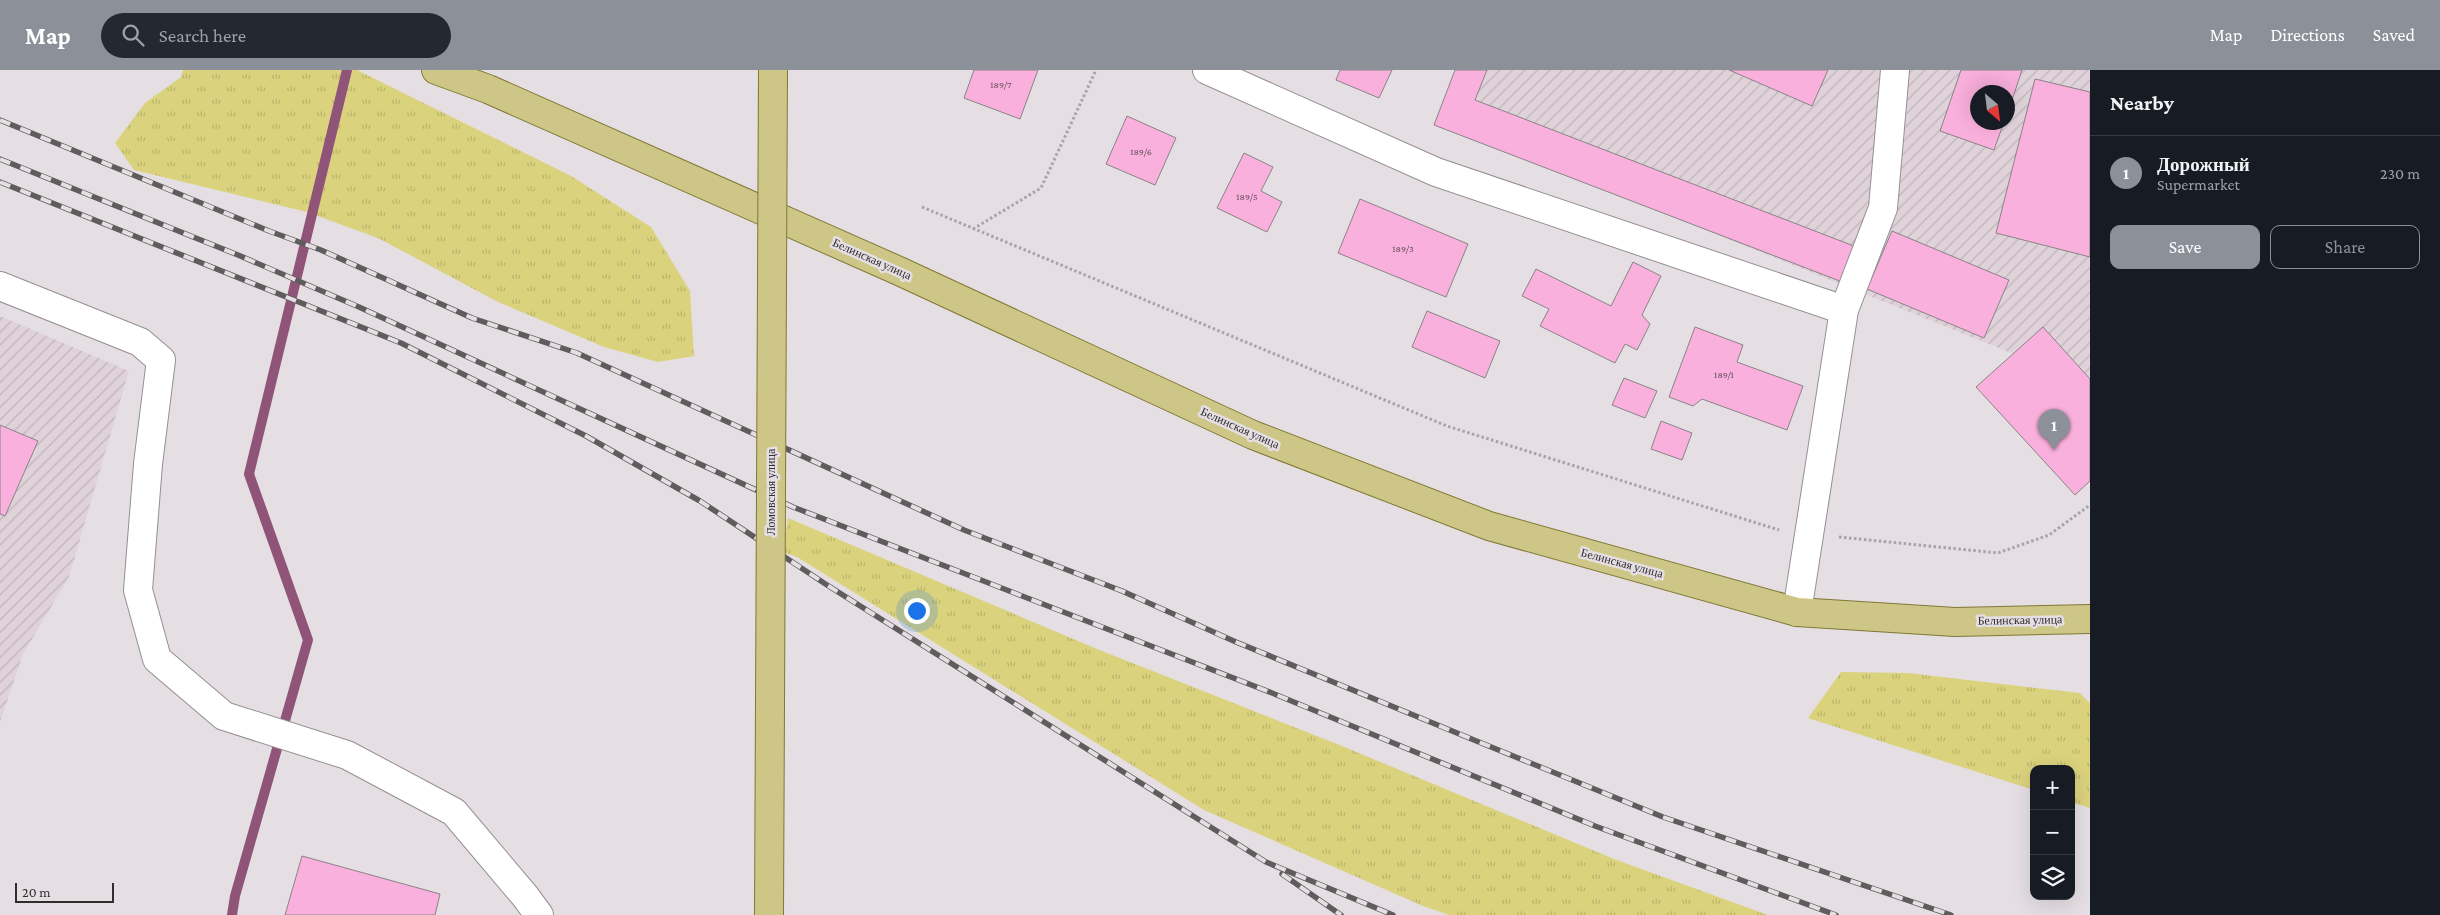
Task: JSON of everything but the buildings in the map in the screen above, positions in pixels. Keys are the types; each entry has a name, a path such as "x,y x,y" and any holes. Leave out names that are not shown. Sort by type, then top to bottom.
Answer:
{"main road":[{"name":"Белинская улица","path":"436,70 488,90 898,271 1253,435 1489,526 1797,612 1955,622 2090,619"},
{"name":"Ломовская улица","path":"770,915 773,70"}],"street":[{"path":"1207,70 1436,172 1844,310"},
{"path":"1797,612 1844,310 1883,208 1895,70"},
{"path":"0,286 140,342 161,360 148,464 138,590 157,659 224,716 347,755 454,812 526,896 539,915"}],"path":[{"path":"973,229 1040,188 1096,70"},
{"path":"922,207 1447,426 1782,531 1998,553 2049,535 2090,505"}],"shaded area":[{"path":"1458,70 2090,70 2090,432 2021,357 1438,122"},
{"path":"0,316 129,371 69,577 23,654 0,722"}],"green space":[{"path":"183,70 357,70 571,176 651,227 690,291 694,356 658,362 604,347 498,302 380,239 307,212 134,170 115,143 145,103 181,77"},
{"path":"788,518 1097,649 1342,746 1614,859 1768,915 1449,915 1423,906 1204,810 797,557 783,552"},
{"path":"1841,672 1908,673 2080,693 2090,703 2090,808 2075,803 2075,765 2030,765 2030,789 1808,718"}],"waterway":[{"path":"232,915 235,896 308,640 249,474 347,70"}],"railway":[{"path":"0,120 269,231 321,250 472,318 577,353 964,530 1122,591 1236,642 1474,740 1663,817 1951,915"},
{"path":"0,159 238,255 359,307 793,507 1272,693 1595,826 1836,915"},
{"path":"0,182 401,343 586,436 700,501 827,585 1266,862 1393,915"},
{"path":"1282,874 1341,915"}],"place":[{"name":"Дорожный","path":"2054,450"}]}
